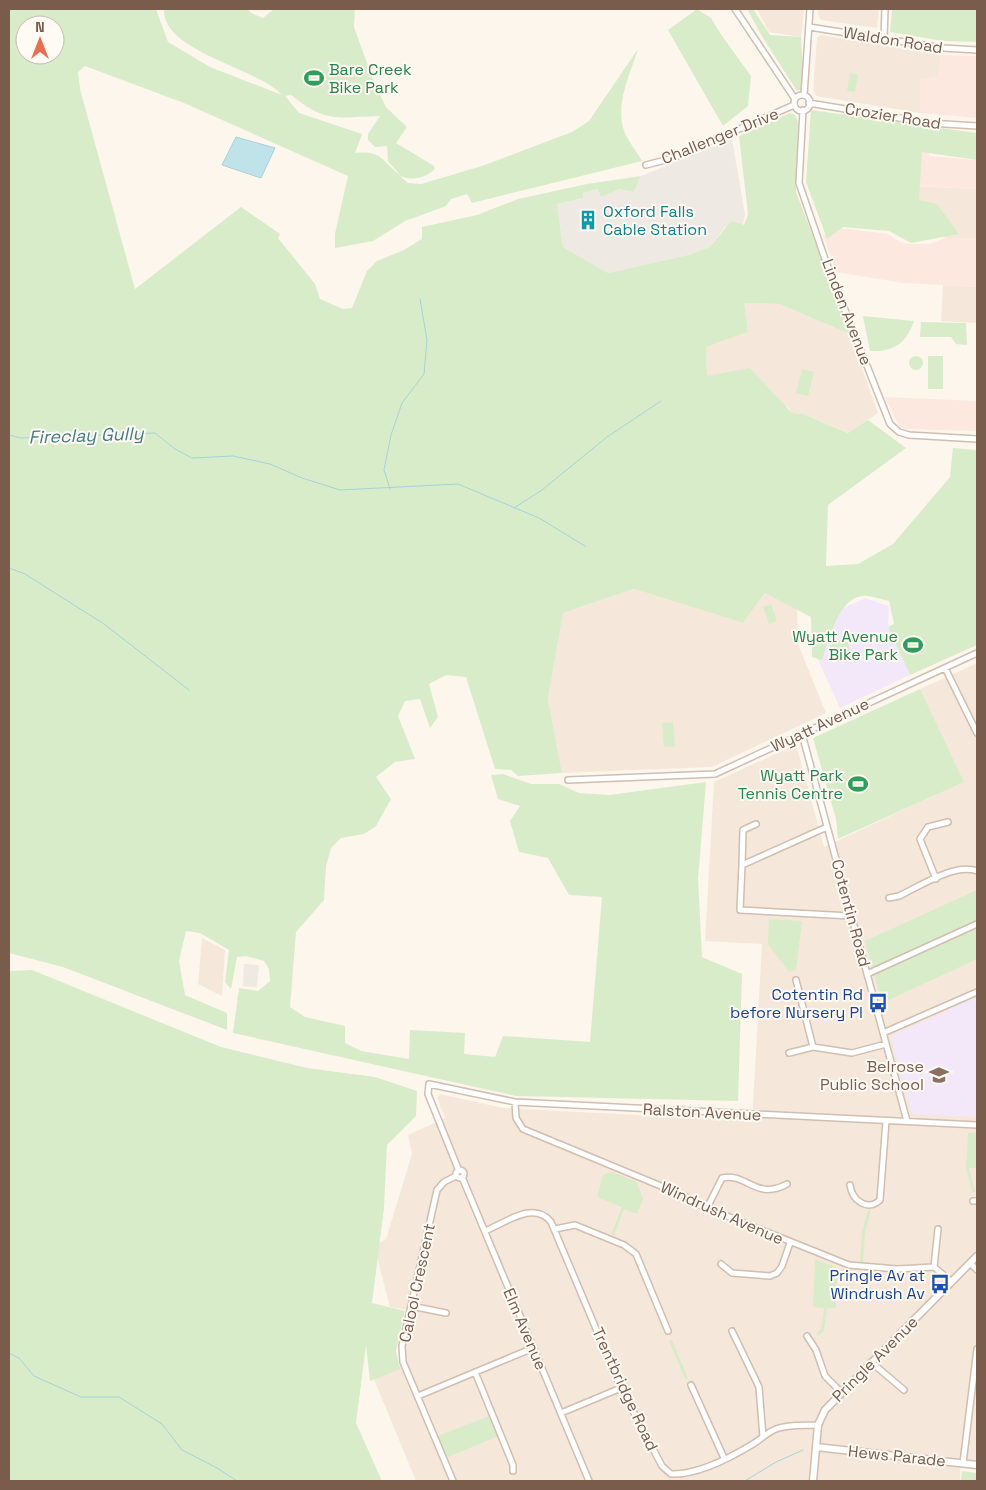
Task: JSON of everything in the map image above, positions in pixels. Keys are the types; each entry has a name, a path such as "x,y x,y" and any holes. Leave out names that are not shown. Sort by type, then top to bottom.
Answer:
{"street":[{"path":"736,9 796,108 804,110 810,103 804,95 810,9"},
{"path":"884,39 885,9"},
{"name":"Waldon Road","path":"809,27 943,48 977,50"},
{"name":"Challenger Drive","path":"646,165 673,158 794,102 804,95"},
{"name":"Crozier Road","path":"810,103 929,123 977,126"},
{"name":"Linden Avenue","path":"804,110 800,183 826,262 890,424 899,432 909,435 977,439"},
{"name":"Wyatt Avenue","path":"568,780 715,774 977,654"},
{"path":"945,668 977,732"},
{"name":"Cotentin Road","path":"802,734 907,1121"},
{"path":"936,879 920,839 928,828 948,822"},
{"path":"756,824 743,830 740,910 851,916"},
{"path":"742,865 827,827"},
{"path":"889,898 961,869 977,871"},
{"path":"867,974 977,924"},
{"path":"796,980 813,1047"},
{"path":"883,1033 977,992"},
{"path":"789,1053 813,1047 852,1053 886,1044"},
{"name":"Ralston Avenue","path":"429,1084 515,1102 977,1125"},
{"name":"Elm Avenue","path":"429,1084 428,1094 459,1175 485,1232 589,1481"},
{"name":"Windrush Avenue","path":"515,1102 516,1118 523,1129 685,1196 707,1208 790,1243 849,1265 897,1269 934,1267"},
{"path":"850,1185 853,1197 859,1202 871,1205 880,1200 886,1121"},
{"name":"Calool Crescent","path":"453,1481 403,1362 402,1346 437,1190 444,1182 459,1175"},
{"path":"707,1208 722,1178 731,1177 765,1190 776,1190 787,1184"},
{"name":"Trentbridge Road","path":"485,1232 532,1211 545,1215 554,1229 622,1388 662,1466 671,1474 684,1475 724,1458 774,1430 788,1426 818,1425"},
{"path":"554,1229 575,1225 624,1245 636,1254 668,1332"},
{"path":"938,1229 934,1267 952,1282"},
{"path":"721,1264 732,1273 770,1276 777,1273 782,1266 790,1243"},
{"name":"Pringle Avenue","path":"813,1481 818,1425 824,1410 977,1256"},
{"path":"970,1263 977,1270"},
{"path":"411,1306 446,1313"},
{"path":"732,1331 759,1387 763,1437"},
{"path":"807,1336 816,1350 825,1376 841,1392"},
{"path":"418,1396 533,1348"},
{"path":"963,1463 977,1349"},
{"path":"871,1362 904,1390"},
{"path":"475,1372 513,1465 513,1471"},
{"path":"691,1385 724,1458"},
{"path":"561,1413 622,1388"},
{"path":"970,1404 977,1405"},
{"name":"Hews Parade","path":"816,1447 977,1465"}],"shaded area":[{"path":"757,9 804,9 801,37 769,32"},
{"path":"818,9 879,9 877,28 821,20 818,15"},
{"path":"820,35 941,55 938,76 920,81 920,113 816,96 813,91 817,38"},
{"path":"941,55 977,56 977,118 920,113 920,80 938,76"},
{"path":"921,127 931,128 929,156 977,160 977,189 916,186"},
{"path":"732,139 745,215 742,230 725,227 710,247 688,255 608,273 563,247 557,204 583,198 583,193 599,189 615,191 619,189 634,192 641,176"},
{"path":"916,186 977,189 977,238 945,238 943,217 914,202"},
{"path":"840,228 888,234 900,242 909,244 930,244 945,238 977,238 977,287 903,283 836,272 823,235"},
{"path":"943,285 977,287 977,323 941,321"},
{"path":"743,303 779,304 850,334 878,413 849,433 803,414 792,413 788,407 707,377 706,347 748,332"},
{"path":"885,397 977,401 977,431 904,429 898,424"},
{"path":"634,589 743,623 765,593 797,609 798,644 826,713 712,767 562,773 548,699 563,613"},
{"path":"865,598 889,606 888,627 910,675 840,708 815,653 829,615"},
{"path":"977,663 977,1461 961,1459 960,1481 416,1481 373,1377 407,1364 404,1346 412,1311 390,1307 374,1246 386,1239 412,1154 408,1135 445,1118 437,1098 440,1094 503,1108 752,1121 762,944 705,941 714,782 793,746 797,748 824,847 963,782 920,689"},
{"path":"202,938 225,950 222,996 198,984"},
{"path":"244,964 259,965 257,987 243,986"},
{"name":"Belrose Public School","path":"977,997 977,1117 912,1114 891,1036"}],"green space":[{"path":"9,9 156,9 168,42 210,67 282,95 269,85 194,48 178,37 167,24 164,9 248,9 251,13 263,18 274,9 355,9 354,27 375,85 386,107 407,127 396,143 434,166 435,169 427,175 414,178 400,176 408,183 421,184 482,166 572,132 589,121 638,49 625,89 621,110 624,131 642,161 472,203 467,194 451,199 446,206 405,221 373,241 335,248 335,234 348,176 184,103 85,66 78,72 80,89 135,289 241,207 280,234 278,238 315,284 320,299 343,309 352,308 367,271 377,261 404,250 422,239 422,227 477,215 518,199 587,184 641,176 634,192 619,189 601,197 598,189 583,193 583,198 557,204 563,247 608,273 688,255 710,247 731,221 744,225 748,214 739,136 790,113 795,115 798,122 796,192 850,334 779,304 744,303 748,332 706,347 707,376 750,368 792,413 803,414 848,433 868,420 906,448 828,505 826,566 858,564 893,544 950,477 953,448 977,450 977,645 910,675 888,627 894,624 889,601 865,596 854,599 841,612 831,632 822,660 812,657 811,617 765,593 743,623 634,589 563,613 548,699 562,773 518,776 511,770 495,769 466,677 446,675 429,684 438,717 430,728 420,699 405,701 398,716 415,759 395,762 376,777 391,799 376,826 364,834 341,838 331,848 326,866 324,900 296,932 290,1007 305,1017 345,1026 345,1043 361,1051 409,1059 410,1030 465,1033 464,1054 495,1057 503,1036 590,1042 602,897 569,895 548,858 519,852 510,821 520,806 498,799 491,775 503,774 531,784 559,784 579,793 609,795 706,782 698,879 702,957 742,974 738,1101 516,1096 233,1033 239,988 258,991 270,981 269,969 264,961 246,956 237,957 231,989 225,982 229,950 200,933 186,931 179,961 185,995 227,1013 227,1030 63,967 9,953","holes":["291,95 314,111 333,117 380,116 368,134 368,140 375,147 387,146 388,161 400,175 377,155 355,153 362,134 299,113 285,96"]},
{"path":"697,9 711,18 751,76 748,106 723,126 668,30"},
{"path":"747,9 753,9 770,35 801,37 804,88 797,91"},
{"path":"892,9 977,9 977,42 943,41 890,32"},
{"path":"850,73 858,75 855,92 847,91"},
{"path":"811,110 977,133 977,160 922,152 919,200 937,204 959,234 911,243 889,231 843,227 827,239 806,182"},
{"path":"863,316 914,321 907,335 898,345 886,350 870,351"},
{"path":"921,322 966,323 967,345 956,344 951,337 920,337"},
{"path":"916,356 921,358 923,363 921,368 916,370 911,368 909,363 911,358"},
{"path":"928,356 943,356 943,389 928,389"},
{"path":"802,369 814,372 808,396 796,393"},
{"path":"771,604 777,621 769,624 763,607"},
{"path":"834,640 848,642 850,650 840,654 831,651 830,645 833,644"},
{"path":"920,689 964,782 838,839 836,819 813,738"},
{"path":"673,722 675,746 664,747 662,723"},
{"path":"977,890 977,959 882,1003 865,941"},
{"path":"769,919 802,921 796,970 789,972 768,944"},
{"path":"32,970 221,1047 307,1068 375,1077 417,1091 416,1116 387,1145 384,1208 372,1303 405,1311 396,1351 400,1369 370,1381 366,1345 356,1423 382,1481 9,1481 9,971"},
{"path":"968,1133 977,1133 977,1168 969,1168 975,1192 972,1192 966,1167"},
{"path":"612,1172 637,1182 643,1199 637,1214 624,1209 614,1235 611,1234 622,1207 597,1197 603,1175"},
{"path":"868,1210 871,1210 865,1233 863,1262 860,1262 862,1232"},
{"path":"815,1259 837,1268 836,1308 827,1308 824,1331 818,1336 816,1334 821,1329 824,1308 813,1307"},
{"path":"672,1340 688,1378 685,1379 669,1341"},
{"path":"492,1415 501,1435 443,1459 435,1437"},
{"path":"962,1471 977,1473 977,1481 961,1481"}],"water":[{"path":"236,137 275,148 261,178 222,165"}],"waterway":[{"path":"390,489 384,470 391,435 402,403 424,374 427,340 420,299"},
{"path":"514,508 542,490 607,437 661,401"},
{"name":"Fireclay Gully","path":"9,435 20,438 155,433 175,449 192,458 233,456 270,464 302,478 340,490 458,484 539,518 585,546"},
{"path":"9,568 25,574 104,624 189,690"},
{"path":"9,1353 19,1358 34,1376 81,1397 119,1397 162,1424 182,1450 217,1468 237,1481"},
{"path":"745,1481 776,1462 803,1450"}],"place":[{"name":"Bare Creek Bike Park","path":"314,78"},
{"name":"Oxford Falls Cable Station","path":"588,220"},
{"name":"Wyatt Avenue Bike Park","path":"913,645"},
{"name":"Wyatt Park Tennis Centre","path":"858,784"},
{"name":"Cotentin Rd before Nursery Pl","path":"878,1003"},
{"name":"Belrose Public School","path":"939,1075"},
{"name":"Pringle Av at Windrush Av","path":"940,1284"}]}
